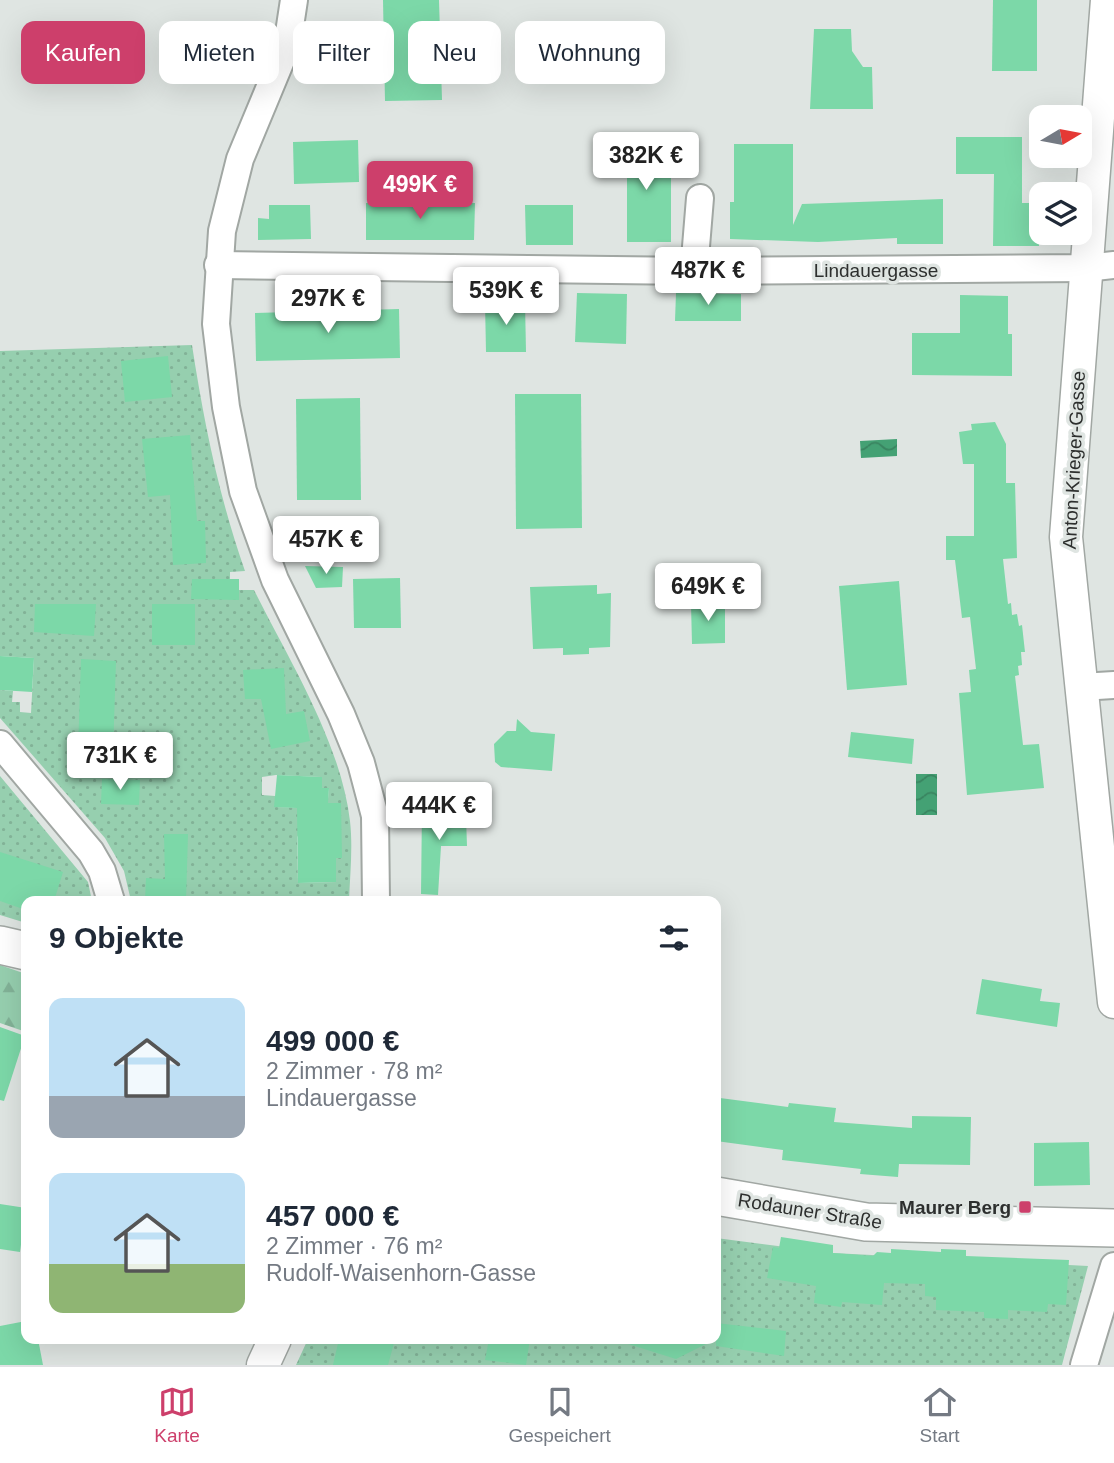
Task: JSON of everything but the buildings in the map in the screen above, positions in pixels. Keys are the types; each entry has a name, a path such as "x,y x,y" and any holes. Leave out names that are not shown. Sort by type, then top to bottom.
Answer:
{"main road":[{"path":"0,945 21,950"},
{"name":"Rodauner Straße","path":"721,1197 866,1222 1114,1228"}],"street":[{"path":"294,0 287,46 240,159 222,231 216,324 226,407 243,491 275,580 341,714 361,763 375,816 376,896"},
{"name":"Anton-Krieger-Gasse","path":"1107,0 1100,267 1066,537 1114,1002"},
{"path":"694,271 700,198"},
{"name":"Lindauergasse","path":"218,265 694,271 1100,267"},
{"path":"1081,687 1114,685"},
{"path":"0,744 91,852 102,871 110,896"},
{"path":"1084,1365 1114,1266"},
{"path":"263,1365 273,1344"}],"green space":[{"path":"192,345 213,460 245,571 230,572 230,579 239,590 254,590 325,732 345,792 350,821 349,896 130,896 124,871 105,838 0,718 0,690 13,691 12,702 20,702 20,712 31,713 34,658 0,656 0,351","holes":["262,777 321,777 322,788 329,789 328,799 321,799 321,803 341,858 336,858 336,882 298,883 297,837 315,808 275,807 275,796 262,795"]},
{"path":"0,776 88,882 91,896 21,896 21,921 0,915"},
{"path":"0,965 21,972 21,1030 0,1023"},
{"path":"721,1239 833,1253 1088,1266 1062,1365 296,1365 306,1344 721,1344"}],"water":[{"path":"897,439 897,456 861,458 860,441"},
{"path":"916,774 937,774 937,815 916,815"}],"place":[{"name":"Maurer Berg","path":"1025,1207"}]}
